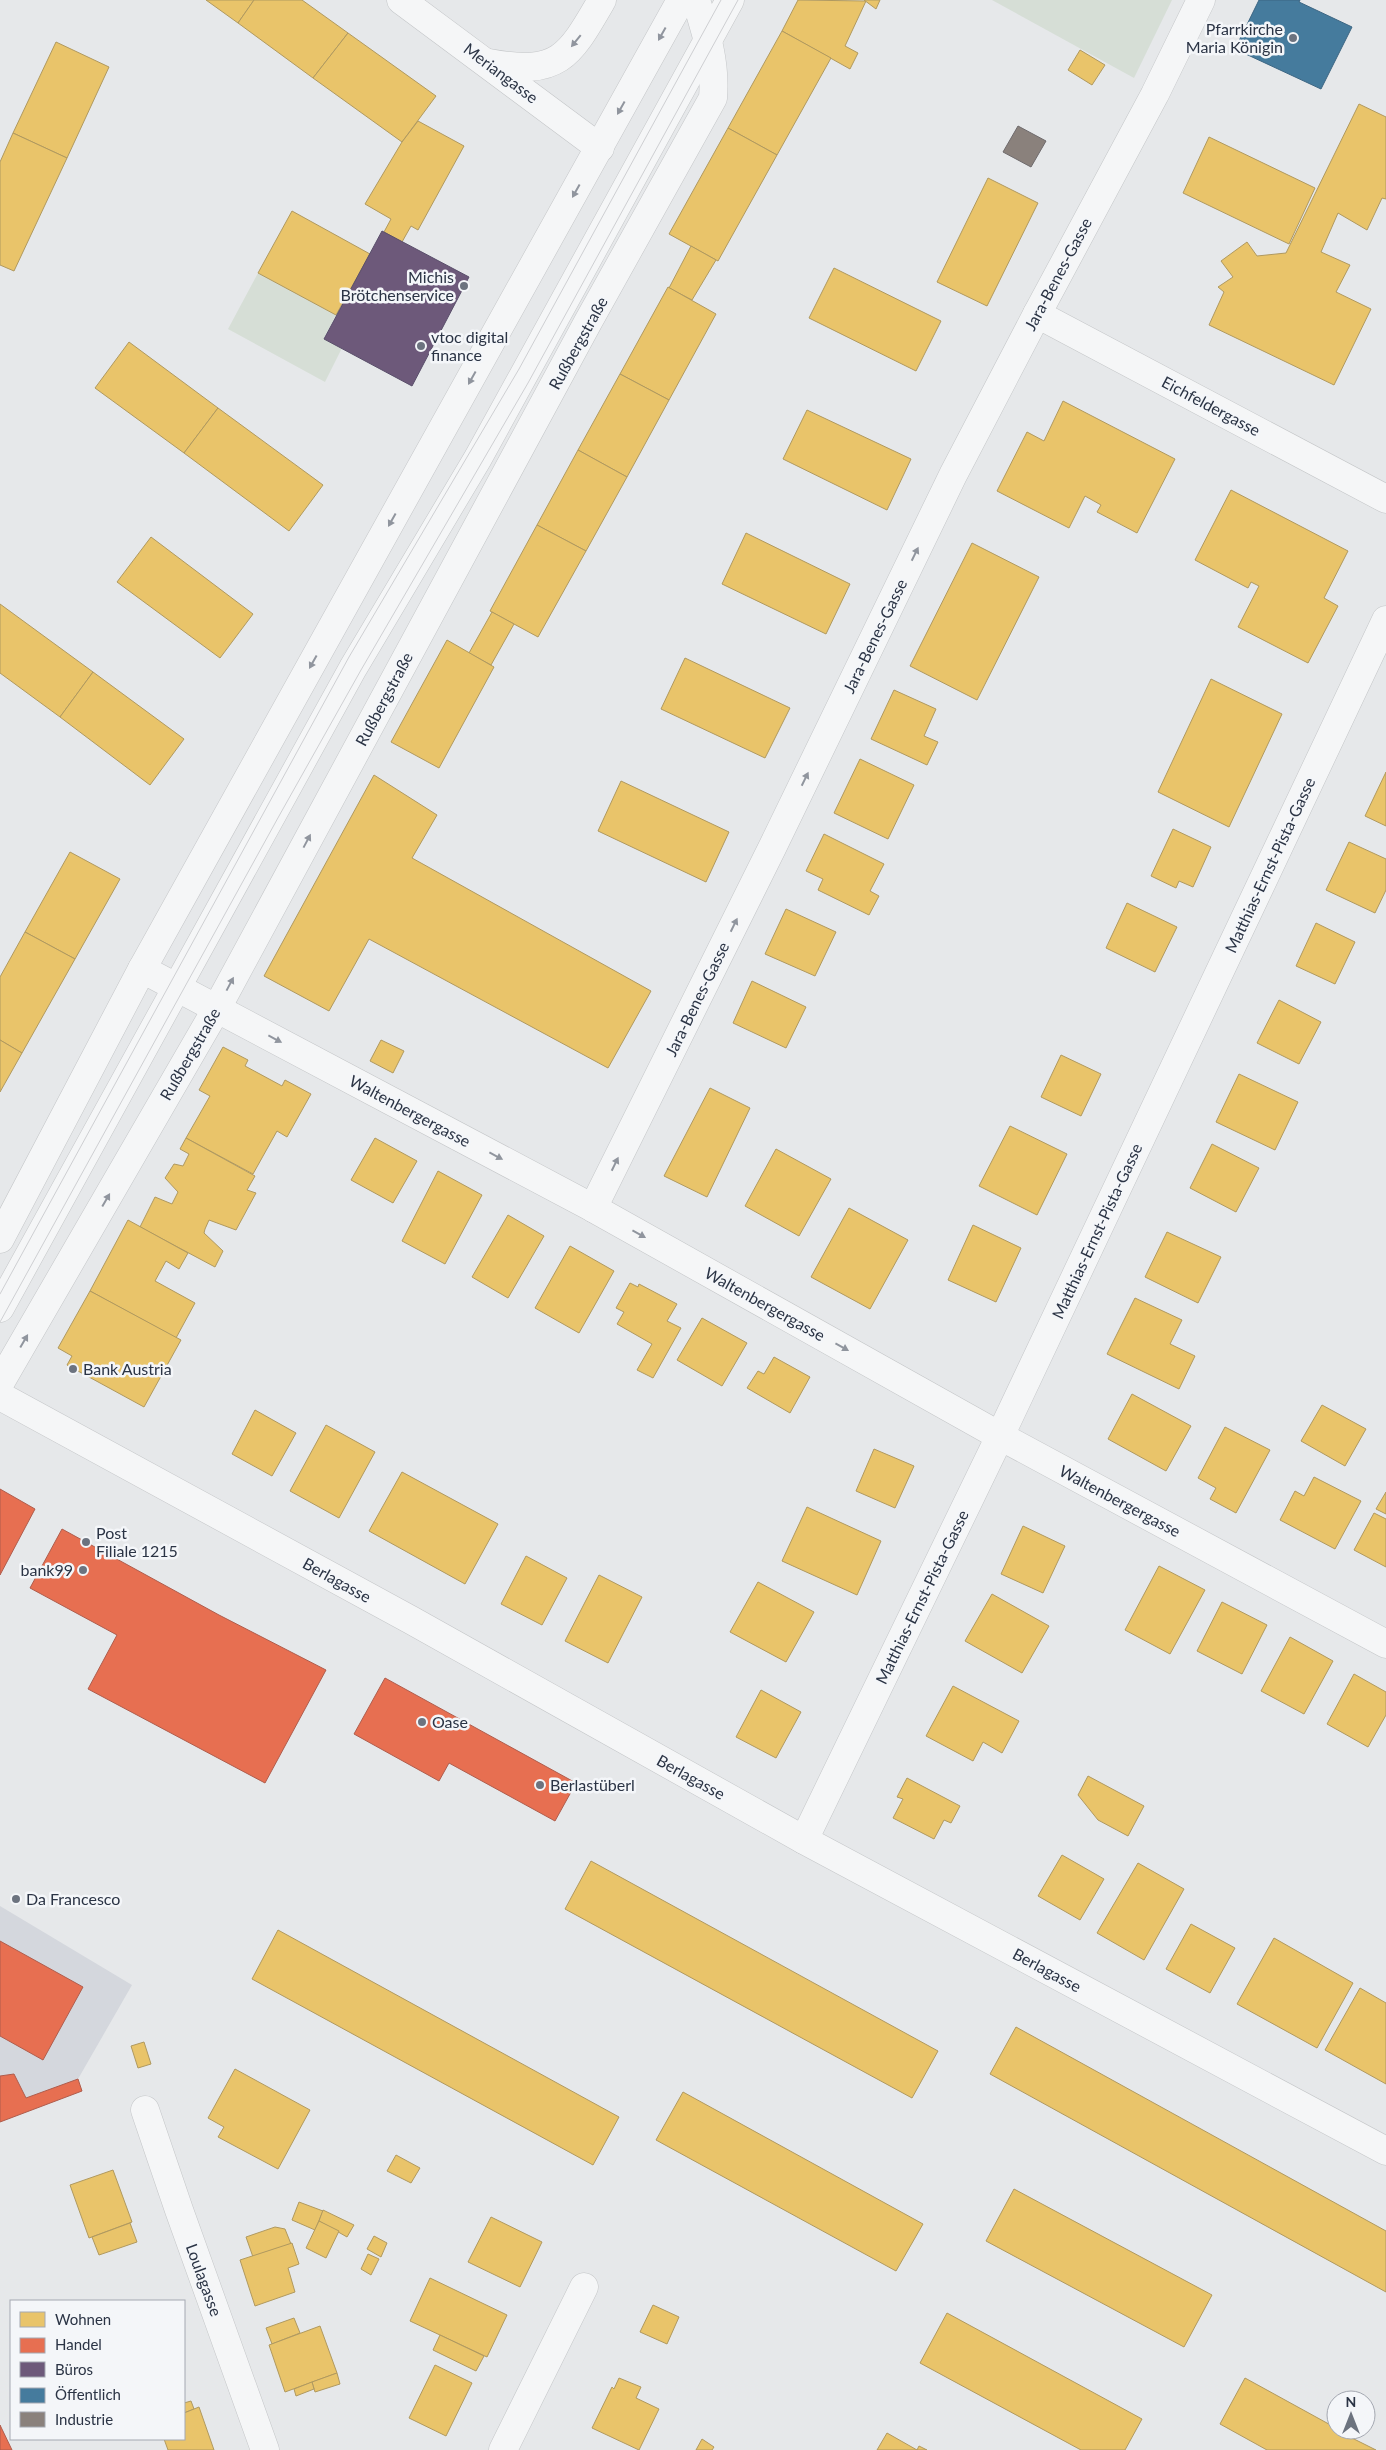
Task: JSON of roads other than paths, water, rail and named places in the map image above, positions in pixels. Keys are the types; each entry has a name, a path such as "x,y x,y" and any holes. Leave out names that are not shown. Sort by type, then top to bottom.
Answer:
{"street":[{"name":"Meriangasse","path":"402,0 600,148"},
{"path":"486,62 513,67 540,67 564,56 584,31 602,0"},
{"path":"0,1238 142,969 681,0"},
{"name":"Rußbergstraße","path":"0,1384 216,1008 584,331 713,98 715,81 708,40 696,0"},
{"path":"0,1308 353,668 478,458 730,0"},
{"name":"Jara-Benes-Gasse","path":"593,1208 772,848 949,484 1168,68 1201,0"},
{"name":"Eichfeldergasse","path":"1037,314 1386,499"},
{"name":"Matthias-Ernst-Pista-Gasse","path":"804,1840 1000,1436 1386,620"},
{"name":"Waltenbergergasse","path":"142,969 593,1208 1000,1436 1386,1644"},
{"name":"Berlagasse","path":"0,1396 402,1616 804,1840 1386,2151"},
{"name":"Loulagasse","path":"145,2110 264,2450"},
{"path":"503,2450 584,2287"}],"tram line":[{"path":"0,1294 349,657 519,369 721,0"},
{"path":"0,1322 361,670 528,383 738,0"}],"place":[{"name":"Pfarrkirche Maria Königin","path":"1293,38"},
{"name":"Michis Brötchenservice","path":"464,286"},
{"name":"vtoc digital finance","path":"421,346"},
{"name":"Bank Austria","path":"73,1369"},
{"name":"Post Filiale 1215","path":"86,1542"},
{"name":"bank99","path":"83,1570"},
{"name":"Oase","path":"422,1722"},
{"name":"Berlastüberl","path":"540,1785"},
{"name":"Da Francesco","path":"16,1899"}]}
